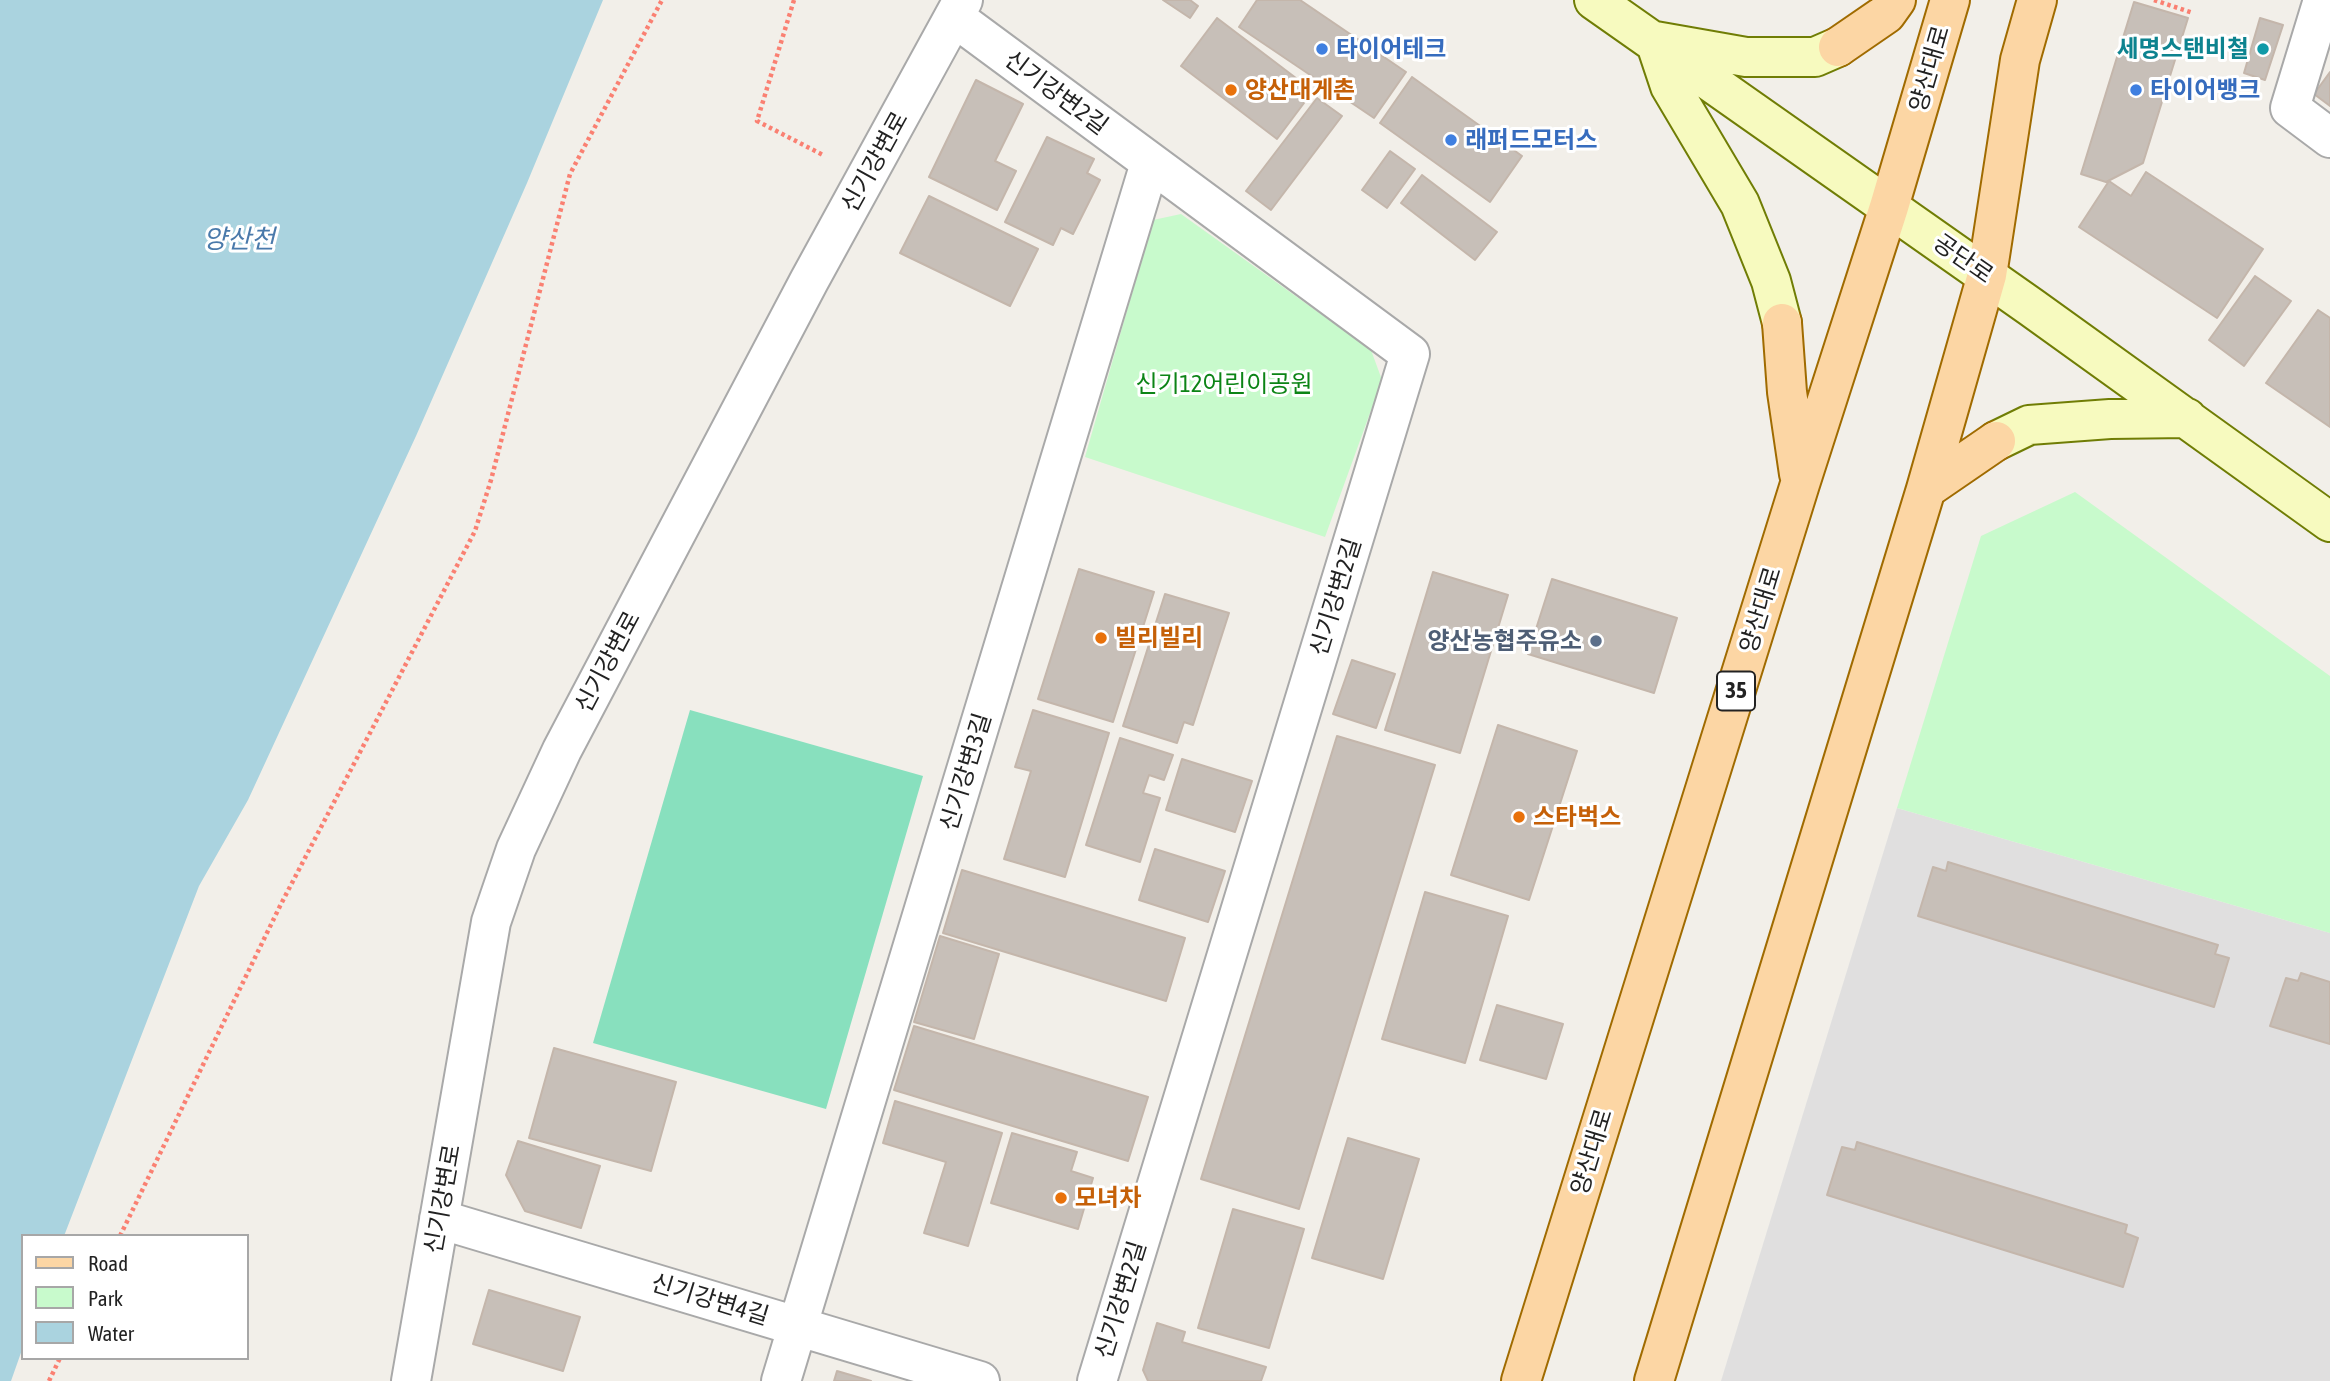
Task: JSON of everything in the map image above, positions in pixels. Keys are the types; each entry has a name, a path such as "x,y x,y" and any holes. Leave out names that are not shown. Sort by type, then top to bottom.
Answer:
{"main road":[{"path":"1838,47 1886,14 1896,0"},
{"name":"양산대로","path":"1521,1381 1889,207 1950,0"},
{"path":"1654,1381 1926,489 1987,275 2020,60 2037,0"},
{"path":"1782,323 1787,392 1800,484"},
{"path":"1926,489 1996,441"}],"street":[{"name":"공단로","path":"1594,0 1987,275 2330,522"},
{"path":"2323,0 2290,108 2330,138"},
{"name":"신기강변2길","path":"958,9 1150,163 1410,355 1097,1381"},
{"name":"신기강변로","path":"411,1381 491,922 516,849 568,738 809,281 958,9"},
{"path":"1782,323 1771,282 1740,204 1670,86 1654,41 1746,57 1815,57 1838,47"},
{"name":"신기강변3길","path":"781,1381 1150,163"},
{"path":"1996,441 2029,425 2110,419 2187,418"},
{"name":"신기강변4길","path":"439,1219 980,1381"}],"path":[{"path":"121,1234 280,906 475,531 491,480 570,174 662,0"},
{"path":"794,0 757,121 825,156"},
{"path":"2154,0 2193,13"},
{"path":"49,1381 59,1360"}],"shaded area":[{"path":"1897,808 2330,933 2330,1381 1721,1381"}],"green space":[{"name":"신기12어린이공원","path":"1181,214 1371,350 1382,380 1325,537 1085,457 1153,220"},
{"path":"2075,492 2330,676 2330,933 1897,808 1981,536"},
{"path":"690,710 923,776 826,1109 593,1043"}],"water":[{"name":"양산천","path":"0,0 603,0 527,183 416,436 248,800 199,886 65,1234 21,1234 21,1353 11,1381 0,1381"}],"building":[{"path":"1163,0 1190,0 1198,6 1190,18"},
{"name":"타이어테크","path":"1257,0 1300,0 1406,72 1374,118 1239,27"},
{"name":"타이어뱅크","path":"2134,2 2188,18 2143,163 2106,182 2081,174"},
{"path":"1217,18 1313,91 1277,139 1181,66"},
{"name":"세명스탠비철","path":"2260,18 2283,25 2265,80 2244,73"},
{"path":"2330,72 2330,106 2314,94"},
{"name":"래퍼드모터스","path":"1412,77 1522,156 1490,202 1380,123"},
{"path":"976,80 1023,104 995,161 1016,171 997,210 929,177"},
{"path":"1317,98 1342,116 1271,210 1246,191"},
{"path":"1047,137 1094,159 1087,173 1100,180 1073,234 1061,228 1053,245 1005,222"},
{"path":"1390,151 1415,169 1387,208 1362,190"},
{"path":"2146,172 2263,249 2217,318 2079,227 2109,181 2131,196"},
{"path":"1422,175 1497,232 1475,260 1401,203"},
{"path":"929,196 1038,249 1010,306 900,253"},
{"path":"2255,276 2291,301 2244,366 2209,340"},
{"path":"2318,310 2330,318 2330,427 2266,383"},
{"path":"1079,569 1154,592 1113,722 1038,699"},
{"path":"1433,572 1508,595 1460,753 1385,730"},
{"path":"1552,579 1677,618 1654,693 1528,654"},
{"path":"1165,594 1229,613 1193,725 1184,722 1177,743 1123,726"},
{"path":"1352,660 1395,674 1376,728 1333,714"},
{"path":"1033,710 1109,733 1065,877 1004,859 1031,771 1015,767"},
{"path":"1498,725 1577,751 1529,900 1451,875"},
{"path":"1337,736 1435,765 1299,1209 1201,1179"},
{"path":"1120,738 1173,755 1164,780 1149,775 1143,793 1160,798 1140,862 1086,845"},
{"path":"1182,759 1252,781 1235,832 1166,810"},
{"path":"1155,849 1225,871 1208,922 1139,900"},
{"path":"1948,862 2218,945 2215,954 2229,958 2214,1007 1918,916 1933,867 1946,871"},
{"path":"962,870 1185,938 1166,1001 943,933"},
{"path":"1425,892 1508,916 1465,1063 1382,1039"},
{"path":"940,936 999,954 974,1039 914,1022"},
{"path":"2301,973 2330,982 2330,1044 2270,1026 2286,978 2298,981"},
{"path":"1497,1005 1563,1024 1546,1079 1480,1060"},
{"path":"914,1026 1148,1097 1128,1161 894,1090"},
{"path":"554,1048 676,1082 651,1171 529,1138"},
{"path":"895,1101 1002,1133 968,1246 924,1233 946,1162 883,1143"},
{"path":"1012,1133 1077,1152 1071,1171 1093,1178 1078,1229 991,1203"},
{"path":"1348,1138 1419,1159 1383,1279 1312,1258"},
{"path":"518,1141 600,1166 581,1228 525,1211 506,1175"},
{"path":"1857,1142 2127,1225 2125,1233 2138,1238 2123,1287 1827,1195 1842,1147 1855,1150"},
{"path":"1233,1209 1304,1229 1269,1348 1198,1328"},
{"path":"489,1290 580,1317 563,1371 473,1344"},
{"path":"1157,1323 1185,1332 1182,1342 1266,1367 1261,1381 1148,1381 1143,1370"},
{"path":"837,1371 871,1381 834,1381"}],"place":[{"name":"타이어테크","path":"1322,49"},
{"name":"세명스탠비철","path":"2263,49"},
{"name":"양산대게촌","path":"1231,90"},
{"name":"타이어뱅크","path":"2136,90"},
{"name":"래퍼드모터스","path":"1451,140"},
{"name":"빌리빌리","path":"1101,638"},
{"name":"양산농협주유소","path":"1596,641"},
{"name":"스타벅스","path":"1519,817"},
{"name":"모녀차","path":"1061,1198"}]}
